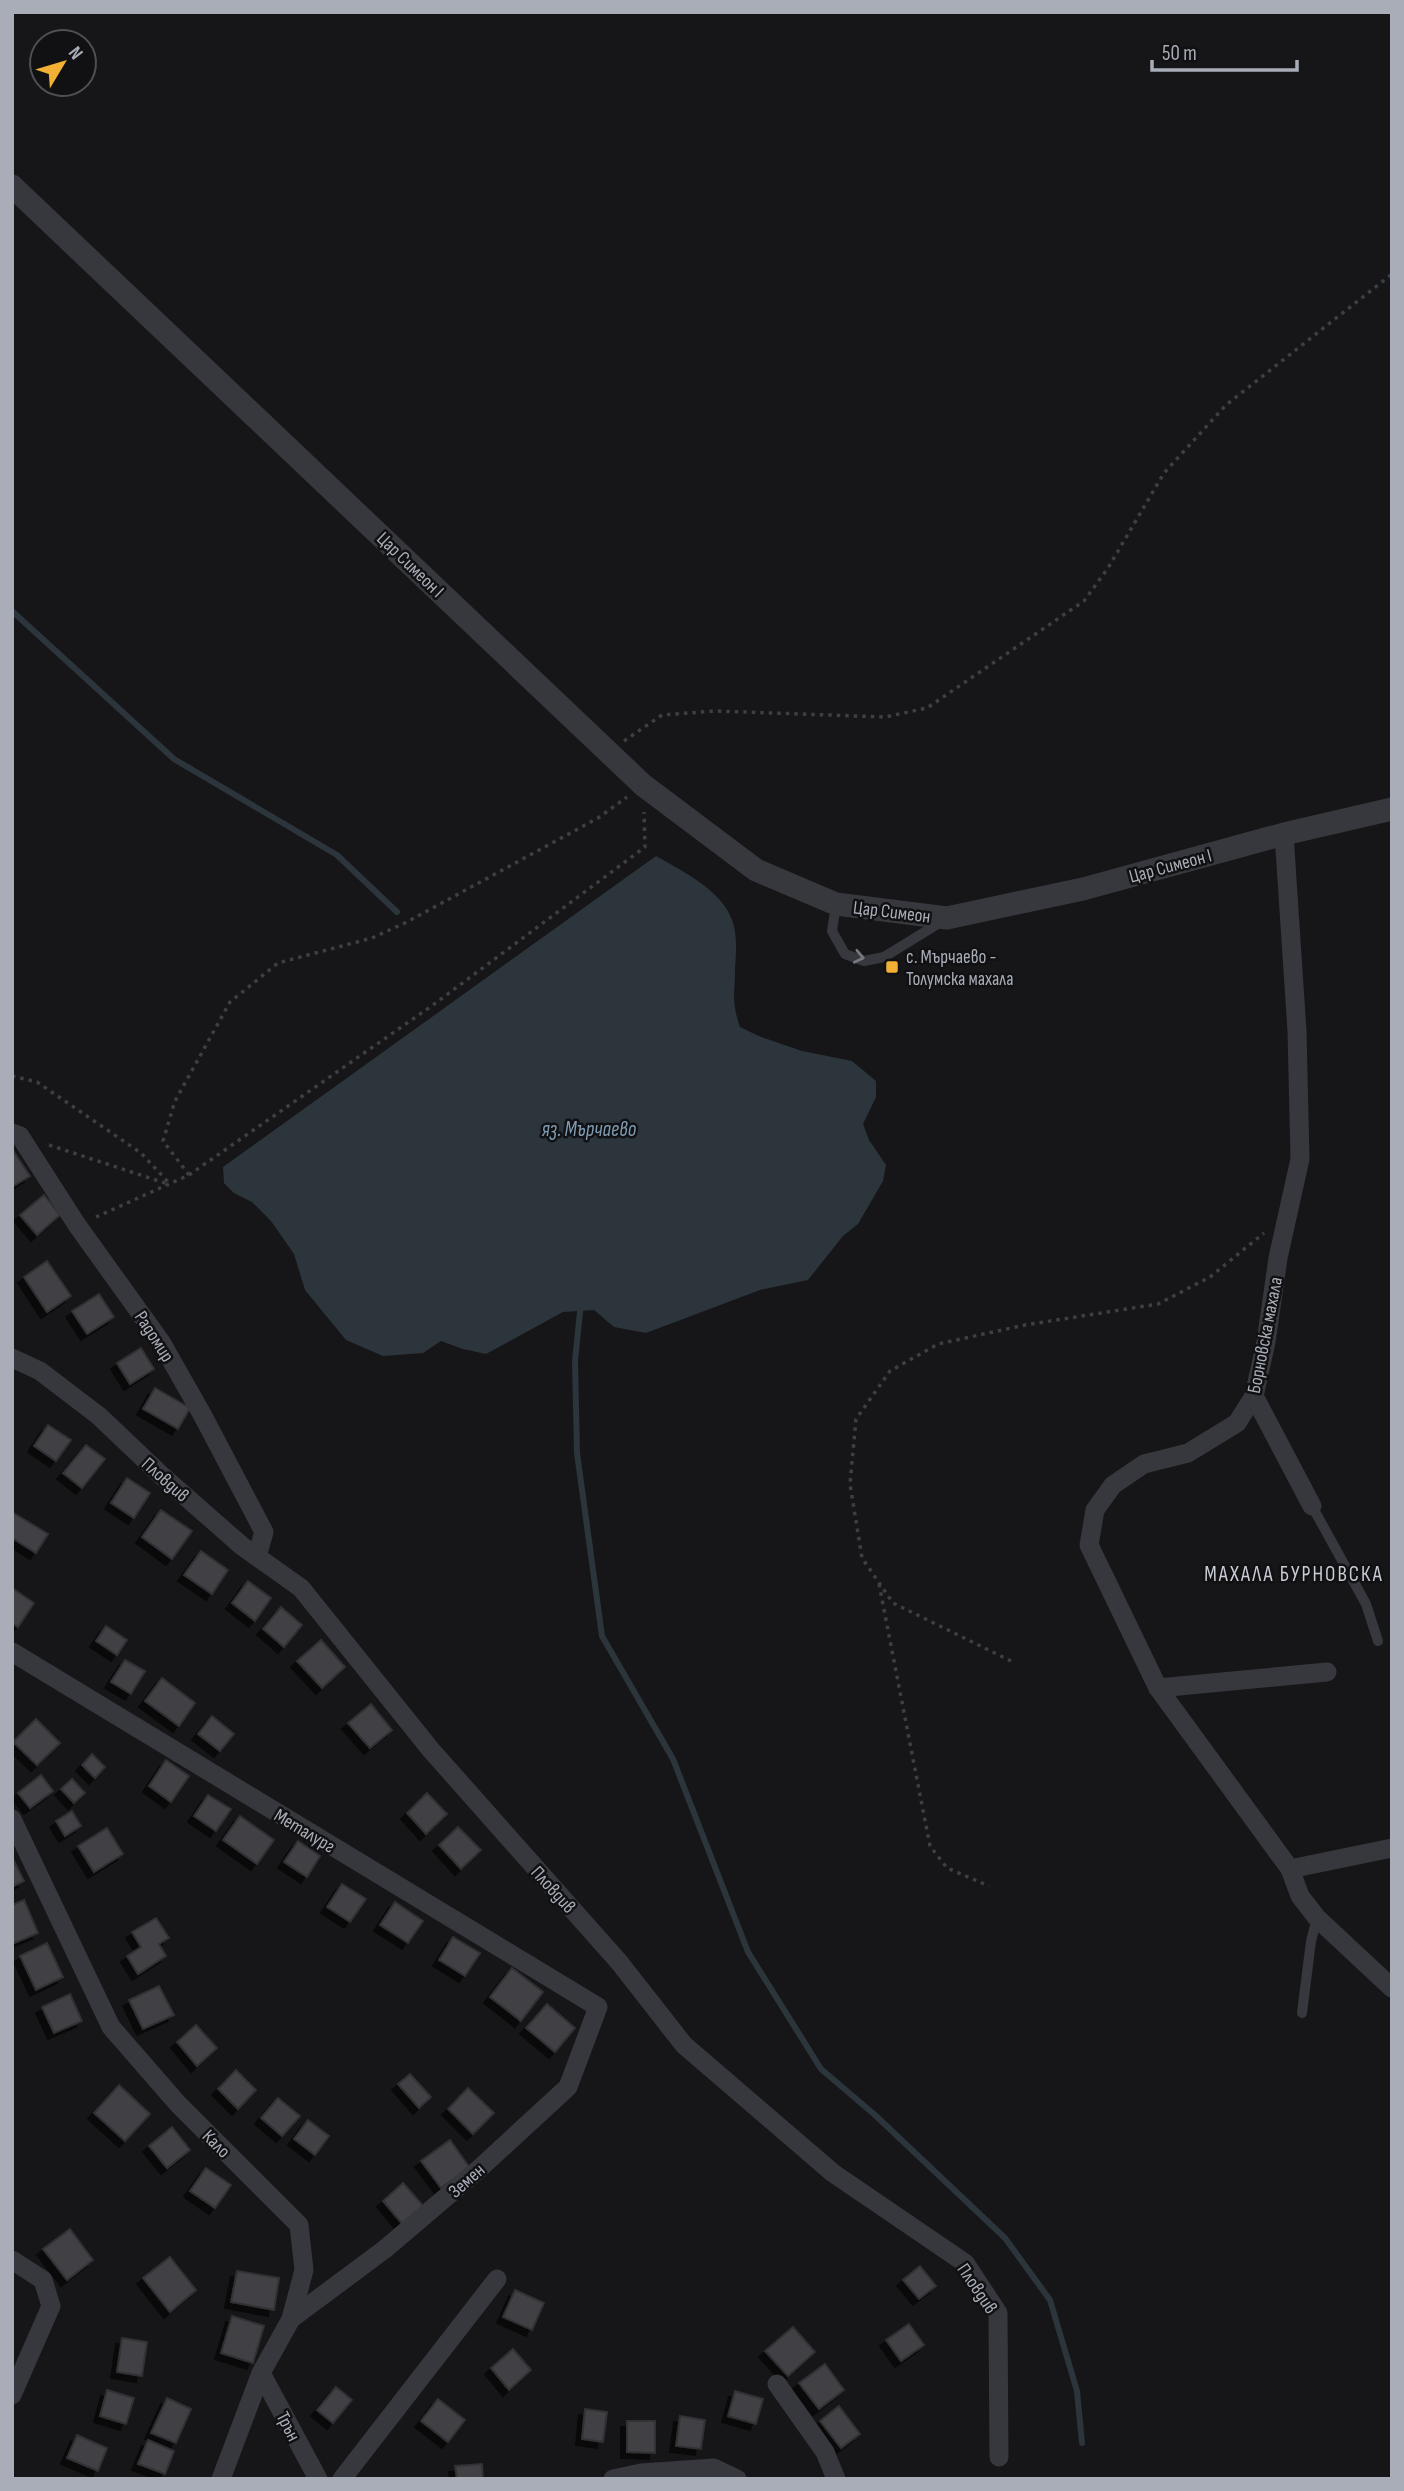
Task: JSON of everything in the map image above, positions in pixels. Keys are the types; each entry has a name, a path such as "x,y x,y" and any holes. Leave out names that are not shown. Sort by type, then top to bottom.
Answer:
{"street":[{"name":"Цар Симеон I","path":"12,186 643,785 756,870 836,905"},
{"name":"Цар Симеон I","path":"947,918 1083,889 1283,834 1392,809"},
{"name":"Борновска махала","path":"1283,834 1297,1031 1300,1159 1254,1396 1237,1423 1188,1453 1144,1464 1113,1485 1095,1510 1089,1545 1158,1688 1290,1869 1300,1896 1317,1918 1392,1988"},
{"name":"Цар Симеон","path":"836,905 947,918"},
{"name":"Радомир","path":"16,1134 161,1342 264,1532 257,1556"},
{"name":"Пловдив","path":"12,1358 40,1371 99,1416 161,1475 257,1556 301,1588 431,1750 619,1962 684,2045 833,2173 965,2263 998,2313 999,2457"},
{"path":"1254,1396 1312,1506"},
{"name":"Металург","path":"12,1652 598,2007"},
{"path":"1158,1688 1327,1672"},
{"name":"Кало","path":"12,1819 111,2026 178,2104 299,2225 304,2270 291,2319 261,2373 221,2479"},
{"path":"1290,1869 1392,1848"},
{"name":"Земен","path":"291,2319 386,2249 568,2087 598,2007"},
{"path":"12,2260 43,2280 51,2306 12,2395"},
{"path":"342,2479 497,2279"},
{"name":"Трън","path":"261,2373 318,2479"},
{"path":"777,2384 825,2452 836,2479"},
{"path":"613,2479 641,2473 713,2468 737,2479"}],"lane":[{"path":"836,905 832,931 845,954 864,961 884,957 947,918"},
{"path":"1312,1506 1366,1604 1378,1641"},
{"path":"1302,2013 1311,1941 1317,1918"}],"path":[{"path":"608,751 662,715 715,711 885,717 927,708 1084,601 1108,568 1164,473 1226,405 1392,274"},
{"path":"189,1175 163,1141 175,1101 230,1003 278,963 372,938 405,923 598,818 643,785"},
{"path":"77,1225 189,1175 433,1005 645,847 643,785"},
{"path":"12,1076 37,1082 141,1153 170,1184"},
{"path":"16,1134 170,1184"},
{"path":"1012,1661 893,1603 862,1558 850,1484 856,1419 890,1371 937,1344 1025,1325 1158,1304 1210,1276 1288,1214"},
{"path":"879,1582 930,1846 947,1868 989,1886"}],"water":[{"name":"яз. Мърчаево","path":"656,856 702,884 730,914 736,936 734,998 740,1027 802,1051 852,1061 876,1081 876,1097 863,1124 869,1140 886,1165 883,1181 858,1224 843,1236 808,1280 760,1290 646,1333 614,1327 594,1310 563,1312 486,1354 441,1341 423,1353 383,1356 346,1340 305,1290 294,1254 271,1221 252,1202 234,1193 224,1183 223,1167"}],"building":[{"path":"12,1149 30,1176 12,1187"},
{"path":"44,1195 60,1215 37,1235 20,1215"},
{"path":"47,1261 71,1296 47,1312 24,1277"},
{"path":"99,1294 114,1317 87,1334 72,1311"},
{"path":"141,1348 154,1369 130,1384 117,1363"},
{"path":"155,1388 190,1408 178,1429 143,1409"},
{"path":"48,1425 71,1440 56,1461 34,1446"},
{"path":"86,1445 105,1459 82,1488 63,1473"},
{"path":"127,1478 150,1493 134,1518 111,1503"},
{"path":"161,1510 192,1531 172,1559 142,1537"},
{"path":"12,1512 48,1534 36,1553 12,1538"},
{"path":"201,1551 228,1570 212,1594 184,1575"},
{"path":"248,1581 271,1598 255,1621 232,1603"},
{"path":"12,1588 34,1603 18,1627 12,1623"},
{"path":"281,1607 302,1625 284,1647 263,1629"},
{"path":"106,1626 127,1640 117,1655 96,1641"},
{"path":"321,1640 345,1667 322,1688 297,1661"},
{"path":"125,1660 145,1671 131,1694 111,1682"},
{"path":"162,1678 195,1703 179,1726 145,1701"},
{"path":"371,1704 392,1730 370,1748 348,1723"},
{"path":"212,1716 234,1734 220,1751 198,1734"},
{"path":"36,1719 60,1743 37,1765 13,1742"},
{"path":"92,1754 105,1767 95,1778 82,1765"},
{"path":"166,1760 189,1776 171,1802 149,1786"},
{"path":"41,1775 53,1791 30,1808 18,1793"},
{"path":"72,1779 85,1793 74,1803 61,1789"},
{"path":"427,1793 447,1814 426,1834 407,1813"},
{"path":"208,1795 231,1809 216,1831 194,1816"},
{"path":"72,1811 81,1826 65,1836 56,1821"},
{"path":"240,1816 274,1840 257,1864 223,1840"},
{"path":"458,1827 481,1850 461,1869 439,1845"},
{"path":"107,1828 123,1854 94,1872 78,1846"},
{"path":"298,1841 320,1856 307,1877 284,1862"},
{"path":"12,1857 24,1881 12,1887"},
{"path":"342,1884 366,1899 350,1922 327,1907"},
{"path":"24,1900 38,1933 12,1944 12,1905"},
{"path":"395,1902 423,1921 408,1943 380,1925"},
{"path":"156,1918 169,1938 159,1944 166,1956 138,1974 127,1956 141,1947 132,1932"},
{"path":"453,1937 480,1953 465,1976 439,1960"},
{"path":"47,1943 63,1977 36,1990 20,1956"},
{"path":"512,1968 543,1992 521,2021 490,1997"},
{"path":"159,1986 174,2015 143,2029 129,2000"},
{"path":"70,1994 82,2021 54,2033 42,2007"},
{"path":"547,2004 575,2028 555,2052 526,2028"},
{"path":"196,2025 217,2048 197,2066 177,2042"},
{"path":"236,2070 256,2090 238,2109 218,2089"},
{"path":"410,2074 431,2097 419,2108 398,2084"},
{"path":"119,2085 150,2114 125,2141 94,2113"},
{"path":"468,2088 494,2113 473,2134 448,2109"},
{"path":"278,2098 300,2116 282,2136 261,2118"},
{"path":"308,2120 329,2136 315,2155 294,2139"},
{"path":"172,2127 190,2150 167,2168 149,2146"},
{"path":"450,2140 470,2168 441,2188 421,2161"},
{"path":"206,2168 231,2185 215,2208 190,2191"},
{"path":"403,2183 425,2208 404,2226 383,2201"},
{"path":"70,2229 93,2260 67,2280 43,2249"},
{"path":"170,2257 196,2290 170,2312 143,2278"},
{"path":"920,2266 936,2286 919,2299 903,2280"},
{"path":"237,2271 279,2278 274,2310 231,2302"},
{"path":"515,2290 544,2303 532,2330 503,2317"},
{"path":"232,2316 264,2326 253,2363 221,2353"},
{"path":"909,2324 924,2345 901,2361 886,2340"},
{"path":"793,2327 815,2352 788,2376 765,2351"},
{"path":"122,2338 147,2342 142,2376 117,2372"},
{"path":"513,2349 531,2370 509,2390 491,2368"},
{"path":"825,2364 844,2390 819,2409 799,2383"},
{"path":"336,2387 352,2400 333,2423 317,2410"},
{"path":"107,2390 134,2398 126,2424 100,2416"},
{"path":"735,2391 763,2399 756,2424 728,2416"},
{"path":"167,2398 191,2409 176,2443 151,2433"},
{"path":"438,2399 465,2420 448,2442 421,2421"},
{"path":"839,2406 860,2434 841,2448 820,2421"},
{"path":"585,2409 607,2412 603,2442 582,2439"},
{"path":"680,2416 705,2420 701,2449 676,2446"},
{"path":"627,2421 655,2421 655,2453 627,2452"},
{"path":"77,2435 107,2448 98,2471 67,2458"},
{"path":"148,2440 174,2451 165,2474 138,2464"},
{"path":"482,2464 483,2479 457,2479 455,2466"}],"waterway":[{"path":"12,611 174,759 337,855 397,912"},
{"path":"581,1302 575,1361 577,1453 602,1636 673,1759 748,1952 821,2069 875,2115 1005,2238 1050,2300 1077,2391 1082,2443"}],"place":[{"name":"с. Мърчаево - Толумска махала","path":"892,967"}],"district":[{"name":"МАХАЛА БУРНОВСКА","path":"1294,1574"}]}
